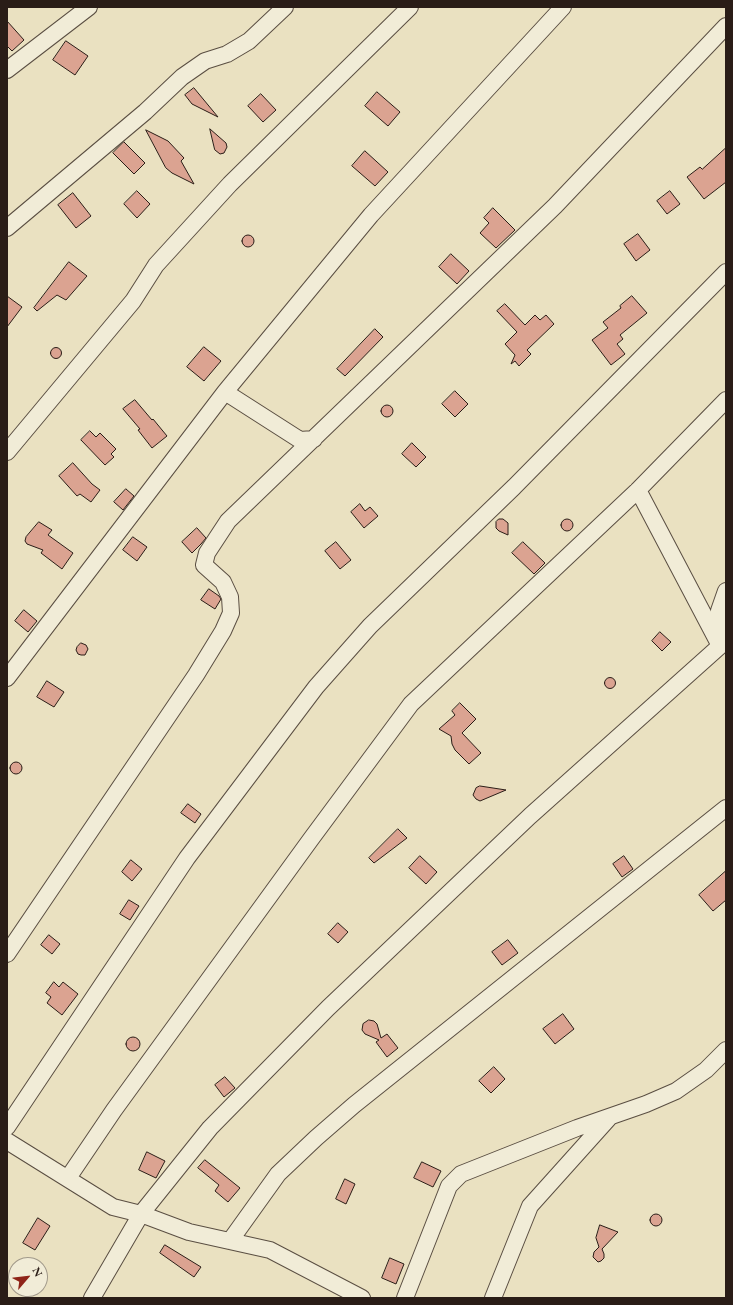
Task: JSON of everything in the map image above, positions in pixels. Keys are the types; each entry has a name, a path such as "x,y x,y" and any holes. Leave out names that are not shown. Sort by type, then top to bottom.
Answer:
{"street":[{"path":"7,70 89,7"},
{"path":"7,228 145,112 182,78 205,61 227,54 249,41 285,7"},
{"path":"7,452 133,301 156,265 230,184 410,7"},
{"path":"7,678 225,392 371,215 563,7"},
{"path":"7,954 196,675 223,631 231,613 230,597 223,582 204,565 207,553 228,522 555,206 726,26"},
{"path":"7,1127 187,858 316,687 370,626 514,487 726,272"},
{"path":"225,392 300,440 314,439"},
{"path":"68,1178 133,1084 306,845 411,704 638,490 726,400"},
{"path":"638,490 723,650"},
{"path":"723,650 719,611 726,591"},
{"path":"92,1298 141,1214 210,1128 328,1008 530,816 723,650"},
{"path":"230,1241 278,1174 316,1138 354,1105 726,808"},
{"path":"405,1298 449,1186 461,1174 570,1131 646,1104 676,1091 706,1070 720,1066 726,1050"},
{"path":"493,1298 530,1206 610,1116"},
{"path":"7,1141 113,1207 141,1214 189,1232 270,1250 362,1298"}],"building":[{"path":"7,21 24,40 12,51 7,46"},
{"path":"66,41 88,56 75,75 53,60"},
{"path":"194,88 218,117 192,104 185,95"},
{"path":"377,92 400,112 388,126 365,106"},
{"path":"261,94 276,110 263,122 248,106"},
{"path":"210,129 226,143 227,147 224,153 220,154 215,150"},
{"path":"146,130 168,141 184,158 181,161 194,184 172,173 166,168"},
{"path":"124,142 145,163 134,174 113,153"},
{"path":"726,148 726,182 704,199 687,177 700,167 702,169"},
{"path":"365,151 388,172 375,186 352,166"},
{"path":"137,191 150,204 137,218 124,204"},
{"path":"670,191 680,204 667,214 657,201"},
{"path":"73,193 91,216 76,228 58,205"},
{"path":"493,208 515,230 496,248 480,233 489,223 484,218"},
{"path":"638,234 650,250 636,261 624,244"},
{"path":"246,235 250,235 254,241 250,247 246,247 242,243 242,239"},
{"path":"451,254 469,271 457,284 439,267"},
{"path":"69,262 87,276 66,300 57,295 37,311 34,308"},
{"path":"7,296 22,307 7,327"},
{"path":"632,296 647,313 620,335 623,339 617,344 625,354 611,365 592,340 608,328 603,322 621,308 620,306"},
{"path":"505,304 525,325 535,315 540,320 546,315 554,324 527,350 531,354 519,366 515,361 511,364 515,355 505,344 517,332 497,311"},
{"path":"375,329 383,337 345,376 337,369"},
{"path":"56,347 60,349 62,353 60,357 56,359 52,357 50,353 52,349"},
{"path":"204,347 221,361 204,381 187,367"},
{"path":"455,391 468,404 455,417 442,404"},
{"path":"135,400 167,436 152,448 138,430 140,429 123,409"},
{"path":"389,405 392,406 392,416 385,417 382,416 381,409 382,406"},
{"path":"90,431 96,437 100,433 116,449 111,454 114,457 105,465 81,440"},
{"path":"412,443 426,457 416,467 402,454"},
{"path":"73,463 92,484 100,490 91,502 80,494 77,496 59,476"},
{"path":"126,489 134,496 123,510 114,502"},
{"path":"360,504 365,511 370,507 378,516 364,528 351,512"},
{"path":"499,519 503,519 508,523 508,535 496,528 496,522"},
{"path":"565,519 569,519 573,525 569,531 565,531 561,527 561,523"},
{"path":"39,522 52,530 48,535 73,553 62,569 41,553 43,550 27,544 25,541 26,537"},
{"path":"197,528 206,538 192,553 182,542"},
{"path":"133,537 147,547 137,561 123,550"},
{"path":"336,542 351,560 340,569 325,551"},
{"path":"523,542 545,563 534,574 512,553"},
{"path":"209,589 221,599 215,609 201,600"},
{"path":"24,610 37,621 28,632 15,621"},
{"path":"660,632 671,642 662,651 652,641"},
{"path":"81,643 86,645 88,649 85,655 78,654 76,650"},
{"path":"610,677 614,679 616,683 614,687 610,689 606,687 604,683 606,679"},
{"path":"47,681 64,692 54,707 37,697"},
{"path":"460,703 476,719 462,733 481,753 469,764 455,750 452,744 451,736 439,729 455,715 452,711"},
{"path":"14,762 18,762 22,768 18,774 14,774 10,770 10,766"},
{"path":"480,786 506,790 480,801 473,795 476,788"},
{"path":"188,804 201,814 195,823 181,813"},
{"path":"398,829 407,838 374,863 369,858"},
{"path":"420,856 437,872 426,884 409,868"},
{"path":"624,856 633,869 622,877 613,864"},
{"path":"131,860 142,869 132,881 122,872"},
{"path":"726,871 726,900 713,911 699,895"},
{"path":"129,900 139,906 130,920 120,914"},
{"path":"338,923 348,932 338,943 328,934"},
{"path":"49,935 60,944 52,954 41,945"},
{"path":"508,940 518,953 502,965 492,952"},
{"path":"54,982 59,987 63,982 78,994 62,1015 47,1003 51,997 46,993"},
{"path":"563,1014 574,1029 555,1044 543,1029"},
{"path":"369,1020 374,1021 377,1024 381,1038 387,1034 398,1048 387,1057 376,1042 379,1040 365,1034 362,1030 363,1024"},
{"path":"133,1037 138,1039 140,1044 138,1049 133,1051 128,1049 126,1044 128,1039"},
{"path":"494,1067 505,1079 491,1093 479,1081"},
{"path":"225,1077 235,1088 224,1097 215,1085"},
{"path":"147,1152 165,1161 156,1178 139,1170"},
{"path":"205,1160 240,1188 228,1202 215,1191 219,1185 198,1168"},
{"path":"422,1162 441,1171 433,1187 414,1178"},
{"path":"345,1179 355,1184 346,1204 336,1199"},
{"path":"658,1214 661,1215 661,1225 654,1226 651,1225 650,1218 651,1215"},
{"path":"38,1218 50,1226 35,1250 23,1243"},
{"path":"600,1225 618,1232 602,1249 604,1258 598,1262 593,1257 594,1252 599,1247 596,1238"},
{"path":"165,1245 201,1267 194,1277 160,1253"},
{"path":"390,1258 404,1264 396,1284 382,1278"}]}
